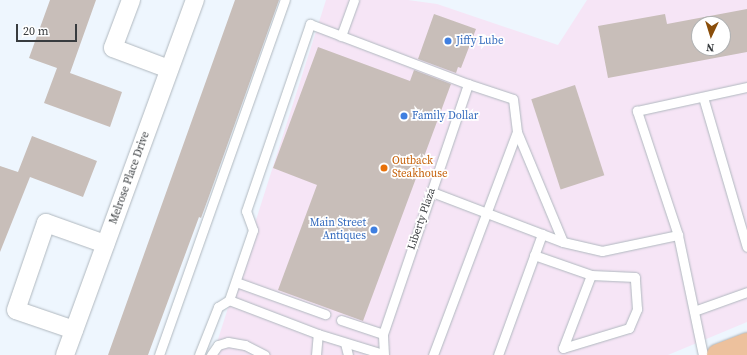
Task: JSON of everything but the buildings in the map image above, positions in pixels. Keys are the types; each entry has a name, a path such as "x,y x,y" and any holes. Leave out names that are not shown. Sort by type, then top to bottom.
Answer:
{"main road":[{"path":"718,355 747,344"}],"street":[{"path":"131,0 113,48 169,69"},
{"name":"Melrose Place Drive","path":"64,355 195,0"},
{"path":"74,330 16,310 46,224 106,244"}],"lane":[{"path":"159,355 285,0"},
{"path":"342,36 354,0"},
{"path":"199,355 218,307 229,300 236,282 253,230 246,210 310,24 468,84 513,98 517,132 563,242"},
{"name":"Liberty Plaza","path":"383,354 382,334 468,84"},
{"path":"703,355 678,235 637,111 747,87"},
{"path":"703,97 747,247"},
{"path":"433,355 517,132"},
{"path":"432,192 486,214 563,242 602,251 678,235"},
{"path":"498,355 542,234"},
{"path":"534,255 592,275 635,277 637,308 629,328 563,348 592,275"},
{"path":"236,282 325,314"},
{"path":"694,311 747,292"},
{"path":"229,300 318,334 383,354"},
{"path":"341,320 382,334"},
{"path":"316,355 318,334"},
{"path":"211,355 218,345 228,342 245,345 264,355"},
{"path":"345,343 348,355"}],"shaded area":[{"path":"326,0 408,0 437,4 558,45 587,0 747,0 747,322 668,355 213,355"}],"place":[{"name":"Jiffy Lube","path":"448,41"},
{"name":"Family Dollar","path":"404,116"},
{"name":"Outback Steakhouse","path":"384,168"},
{"name":"Main Street Antiques","path":"374,230"}]}
